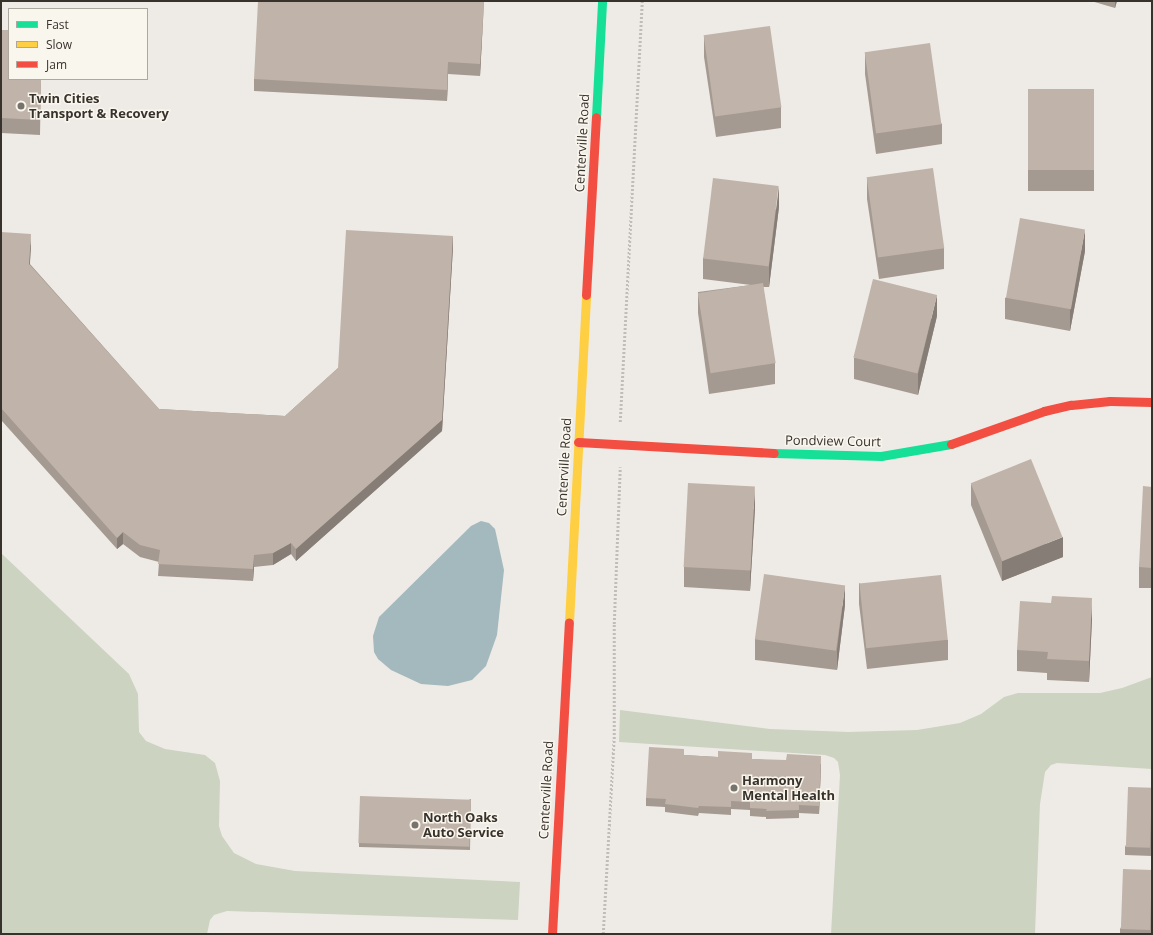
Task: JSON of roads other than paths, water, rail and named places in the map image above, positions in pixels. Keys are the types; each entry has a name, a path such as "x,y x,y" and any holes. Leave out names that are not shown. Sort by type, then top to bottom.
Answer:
{"street":[{"name":"Centerville Road","path":"552,934 602,1"},
{"name":"Pondview Court","path":"578,442 833,456 882,456 959,442 1044,412 1072,405 1110,400 1152,402"}],"water":[{"path":"481,521 489,523 495,529 504,570 497,635 486,666 472,680 448,686 421,684 391,670 378,659 374,652 373,636 379,617 471,526"}],"place":[{"name":"Twin Cities Transport & Recovery","path":"21,106"},
{"name":"Harmony Mental Health","path":"734,788"},
{"name":"North Oaks Auto Service","path":"415,825"}]}
